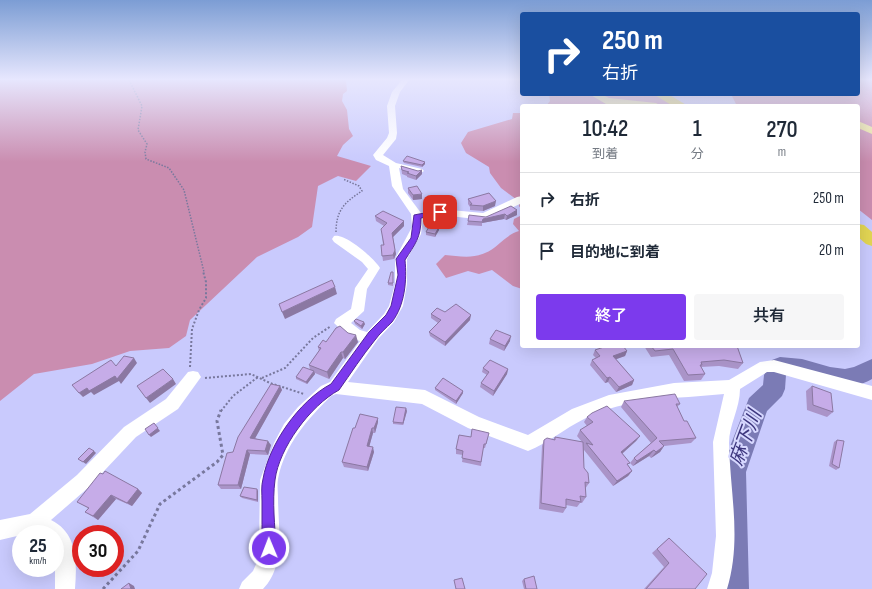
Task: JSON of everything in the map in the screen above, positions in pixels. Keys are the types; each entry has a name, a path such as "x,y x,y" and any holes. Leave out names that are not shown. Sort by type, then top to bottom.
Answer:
{"highway":[{"path":"860,219 872,228"},
{"path":"860,231 872,240"}],"main road":[{"path":"860,125 872,131"}],"street":[{"path":"249,589 260,578 266,563 269,548 269,480 290,429 304,412 328,392 370,339 389,318 396,306 402,275 401,259 415,238 417,232 417,217 412,205 398,190 394,166 390,162 379,158 378,155 391,139 393,133 390,107"},
{"path":"394,166 398,165 419,170"},
{"path":"417,217 440,212 485,216 520,199"},
{"path":"338,239 366,259 374,268 373,272 361,288 357,311 341,323 355,334 370,339"},
{"path":"328,392 425,397 445,409 474,423 528,443 578,414 610,402 674,390 732,386 765,366 774,366 872,393"},
{"path":"0,530 34,522 83,481 126,436 172,404 193,377"},
{"path":"717,589 723,565 725,543 722,433 733,399 732,386"},
{"path":"34,522 58,534 66,558 65,589"}],"path":[{"path":"142,107 138,130 146,144 146,159 169,168 184,190 206,282 206,298 199,310 192,328 192,353 190,367 193,377 202,379 245,373 260,377 294,391 328,392"},
{"path":"338,239 336,225 344,203 362,191 359,186 343,179"},
{"path":"103,589 138,551 153,517 163,501 217,462 223,455 217,420 221,411 238,391 260,377 273,376 285,369 317,334 326,328 341,323"}],"shaded area":[{"path":"0,107 346,107 349,129 353,136 343,145 337,156 371,166 356,181 338,176 318,186 312,227 298,237 257,257 190,320 186,336 169,348 130,351 92,364 34,374 0,401"},
{"path":"860,107 872,107 872,220 860,211"},
{"path":"513,113 520,113 520,202 501,188 490,173 489,167 466,153 461,143 468,132 512,119"},
{"path":"520,216 520,288 513,286 492,270 479,274 468,271 446,278 436,264 445,255 470,257 490,251 510,235 519,231 513,224 514,219"}],"building":[{"path":"407,156 425,162 422,165 403,161"},
{"path":"401,166 418,171 422,170 416,176 402,170"},
{"path":"417,186 422,194 413,195 408,188"},
{"path":"489,193 496,201 483,206 470,205 472,204 468,199"},
{"path":"511,206 517,210 507,216 505,214 483,219 482,222 468,221 469,215 486,217"},
{"path":"383,211 404,221 392,233 395,250 393,255 382,256 381,245 384,245 381,229 387,223 375,216"},
{"path":"430,225 439,227 435,234 426,232"},
{"path":"391,272 393,272 393,283 388,283"},
{"path":"332,280 335,287 282,312 279,304"},
{"path":"456,304 471,315 445,342 429,332 441,320 431,314 437,308 445,312"},
{"path":"356,319 364,322 361,326 354,321"},
{"path":"340,326 348,333 356,335 343,352 341,352 327,372 309,365 321,348 318,347 323,340 326,342 336,328"},
{"path":"496,330 511,336 505,346 490,339"},
{"path":"601,348 625,348 627,351 613,356 634,380 619,387 610,377 607,378 592,360 600,356 595,350"},
{"path":"653,348 738,348 743,363 724,360 701,362 702,365 700,365 705,374 688,375 673,349 655,351"},
{"path":"124,356 134,358 117,379 115,376 89,391 87,388 79,393 72,385 111,360 116,366"},
{"path":"490,360 508,369 494,391 481,383 489,372 483,368"},
{"path":"303,367 314,371 306,382 296,377"},
{"path":"163,369 173,379 146,398 137,386"},
{"path":"443,378 463,391 456,401 435,388"},
{"path":"271,384 280,386 250,438 268,441 265,451 247,450 238,485 218,485 227,453 233,452 238,437"},
{"path":"812,386 831,393 833,412 813,405"},
{"path":"675,394 680,404 676,404 684,421 687,421 696,438 659,441 664,446 656,452 654,450 637,461 634,458 657,438 624,401"},
{"path":"607,406 640,436 621,452 630,463 627,464 632,471 617,481 586,443 593,445 580,430 593,422 587,417"},
{"path":"396,407 406,408 403,423 393,422"},
{"path":"360,414 378,418 374,428 372,428 367,446 373,447 367,467 342,462 353,428 355,428"},
{"path":"154,423 158,428 149,435 145,429"},
{"path":"472,429 489,433 486,444 484,444 481,462 462,458 463,451 456,449 459,435 471,437"},
{"path":"555,437 583,442 584,468 588,473 589,483 585,482 586,497 580,496 581,502 566,499 566,508 541,503 544,440 547,438 555,440"},
{"path":"837,440 844,441 839,468 832,464"},
{"path":"89,448 94,451 83,462 78,459"},
{"path":"105,471 138,489 127,503 111,495 93,516 85,512 89,508 77,502 100,473 103,474"},
{"path":"244,487 257,489 257,500 240,496"},
{"path":"669,538 707,574 695,589 646,589 669,563 657,549"},
{"path":"534,576 537,589 526,589 524,579"},
{"path":"462,578 465,589 456,589 454,580"},
{"path":"129,583 131,589 121,589"}],"waterway":[{"name":"麻下川","path":"734,589 733,472 757,405 774,389 775,375 780,366 802,368 845,379 862,374 872,368"}],"route":[{"path":"269,548 269,480 280,449 290,429 304,412 320,397 335,387 373,335 389,318 396,306 401,284 401,259 415,238 418,224 417,217 440,212"}]}
